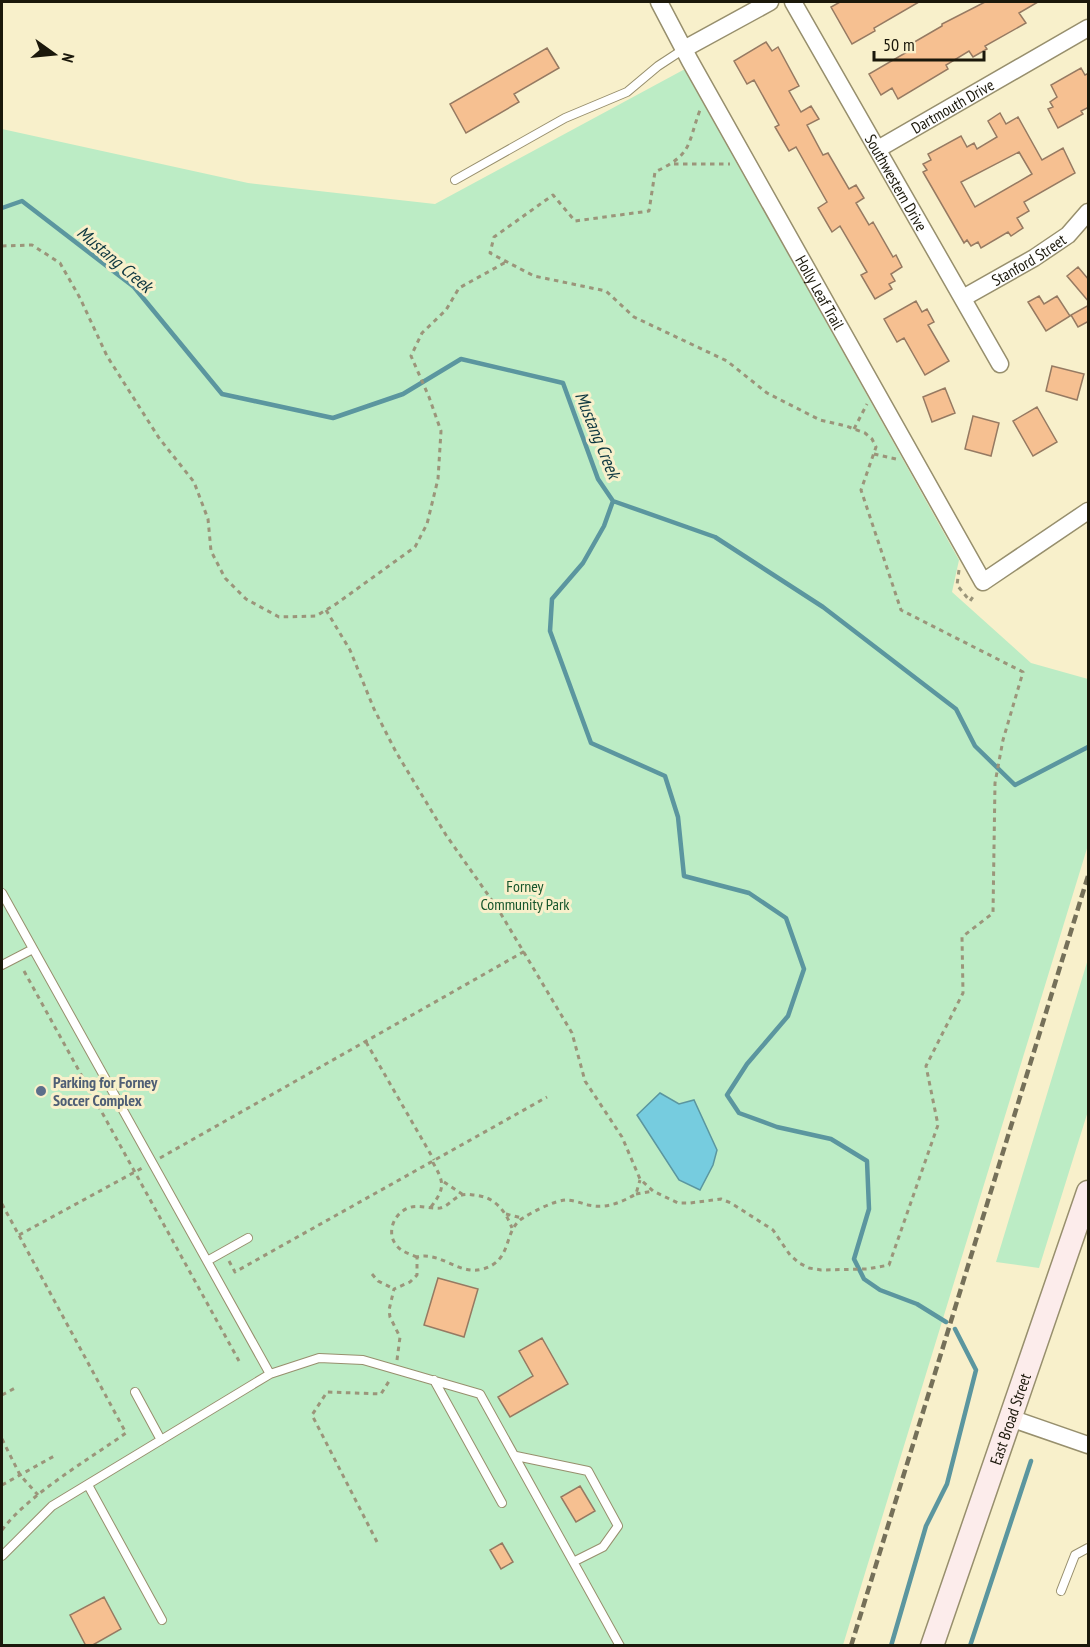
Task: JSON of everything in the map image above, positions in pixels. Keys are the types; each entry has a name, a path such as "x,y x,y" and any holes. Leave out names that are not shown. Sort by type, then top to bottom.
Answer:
{"main road":[{"name":"East Broad Street","path":"932,1646 1089,1192"}],"street":[{"name":"Holly Leaf Trail","path":"659,2 983,582 1089,511"},
{"path":"684,49 770,2"},
{"name":"Southwestern Drive","path":"793,2 1000,364"},
{"name":"Dartmouth Drive","path":"878,149 1089,28"},
{"name":"Stanford Street","path":"963,298 1034,258 1068,235 1089,212"},
{"path":"1010,1418 1089,1444"}],"lane":[{"path":"455,180 565,118 627,92 658,66 684,49"},
{"path":"2,893 270,1374"},
{"path":"2,965 33,949"},
{"path":"207,1261 248,1238"},
{"path":"2,1556 52,1506 270,1374 319,1358 363,1360 480,1394 621,1646"},
{"path":"435,1380 502,1503"},
{"path":"135,1392 161,1440"},
{"path":"516,1456 588,1471 618,1526 603,1547 575,1561"},
{"path":"88,1485 162,1620"},
{"path":"1061,1591 1075,1556 1089,1548"}],"path":[{"path":"326,610 350,650 374,709 396,752 446,835 525,951 572,1034 585,1081 622,1137 640,1179 653,1191 678,1203 721,1199 731,1203 773,1230 790,1255 809,1268 867,1269 889,1265 938,1125 926,1066 963,993 962,937 993,913 995,783 1003,740 1023,672 901,610 861,490 876,447 865,433 820,420 767,393 727,361 634,317 606,291 534,276 490,253 494,237 553,195 575,221 649,211 655,172 673,164 687,151 700,109"},
{"path":"673,164 732,164"},
{"path":"2,246 32,245 60,263 80,298 107,356 159,438 194,482 208,519 211,550 225,578 246,600 279,616 316,616 416,547 427,524 438,479 441,431 411,356 422,333 446,309 459,288 506,262"},
{"path":"854,429 868,403"},
{"path":"874,454 900,460"},
{"path":"19,1235 152,1163 525,951"},
{"path":"24,971 239,1360"},
{"path":"366,1042 443,1181 462,1194 483,1196 491,1200 506,1214 512,1228"},
{"path":"223,1252 235,1272 547,1097"},
{"path":"636,1194 640,1179"},
{"path":"431,1207 441,1192 443,1181"},
{"path":"462,1194 440,1208 412,1206 405,1208 393,1222 391,1232 396,1245 417,1257 432,1255 464,1269 481,1270 498,1260 504,1253 512,1228 522,1218 565,1200 599,1207 624,1201 636,1194 653,1191"},
{"path":"2,1204 126,1433 38,1495 11,1518 2,1530"},
{"path":"506,1214 522,1218"},
{"path":"394,1289 414,1280 417,1275 417,1257"},
{"path":"372,1274 378,1281 394,1289"},
{"path":"377,1542 312,1415 327,1392 381,1394 395,1369 400,1344 389,1310 394,1289"},
{"path":"2,1395 17,1386"},
{"path":"2,1439 20,1475 38,1495"},
{"path":"2,1485 56,1455"}],"green space":[{"name":"Forney Community Park","path":"685,69 959,560 952,592 1031,663 1088,679 1088,845 843,1645 2,1645 2,129 248,183 435,204"},
{"path":"1088,959 1088,1111 1039,1268 996,1262"}],"water":[{"path":"660,1093 679,1104 694,1100 717,1150 713,1165 700,1190 679,1180 637,1115"}],"building":[{"path":"840,2 919,2 874,28 875,31 852,44 831,7"},
{"path":"985,2 1038,2 1019,13 1026,23 985,46 987,49 973,57 969,51 946,65 948,69 898,99 892,88 881,95 869,74 907,52 904,48 942,24"},
{"path":"766,42 772,51 778,47 799,86 789,91 801,112 811,106 819,119 807,125 823,155 828,153 849,189 856,185 864,198 856,203 869,225 873,222 893,257 896,255 902,267 891,274 895,281 889,284 892,289 875,299 861,275 867,272 840,226 832,232 818,208 827,202 796,147 789,151 775,127 779,125 754,80 747,84 734,61"},
{"path":"547,48 559,68 514,94 519,102 466,133 450,104"},
{"path":"1081,68 1085,75 1089,73 1089,107 1081,111 1083,114 1058,128 1048,109 1053,107 1050,102 1057,97 1051,85"},
{"path":"1000,113 1006,124 1018,117 1042,160 1063,148 1075,173 1024,202 1029,211 1017,218 1023,228 1011,236 1008,232 981,248 978,242 971,246 967,240 964,243 923,172 927,170 923,164 931,160 928,154 961,136 967,147 974,143 977,149 997,137 988,121","holes":["1019,152 1032,174 975,207 961,182"]},
{"path":"1078,267 1089,280 1089,302 1067,276"},
{"path":"1039,296 1044,304 1057,296 1070,316 1046,331 1028,302"},
{"path":"916,301 922,312 927,309 934,322 928,325 949,361 925,375 904,338 897,342 884,319"},
{"path":"1089,305 1089,321 1078,327 1071,315"},
{"path":"1052,366 1084,374 1077,400 1046,391"},
{"path":"945,388 955,413 932,422 923,397"},
{"path":"1037,407 1057,442 1033,456 1013,421"},
{"path":"973,416 999,423 991,456 965,449"},
{"path":"438,1278 478,1289 464,1337 424,1325"},
{"path":"542,1338 568,1384 510,1417 498,1397 533,1376 519,1351"},
{"path":"580,1486 595,1511 576,1522 561,1497"},
{"path":"502,1543 513,1562 501,1569 490,1550"},
{"path":"104,1597 121,1629 91,1646 86,1646 70,1615"}],"waterway":[{"name":"Mustang Creek","path":"2,208 22,201 134,287 222,394 333,418 403,394 461,359 563,383 598,479 613,501 715,537 823,607 956,709 975,746 1015,785 1088,747"},
{"path":"613,501 604,526 583,563 552,599 550,631 591,743 665,776 678,817 684,876 749,893 786,918 804,969 788,1016 747,1064 727,1095 739,1113 777,1127 831,1139 867,1161 869,1209 854,1259 864,1279 880,1290 917,1304 946,1322"},
{"path":"891,1646 926,1526 947,1484 976,1370 955,1329"},
{"path":"970,1646 1031,1461"}],"railway":[{"path":"851,1646 1088,876"}],"place":[{"name":"Parking for Forney Soccer Complex","path":"41,1091"}]}
